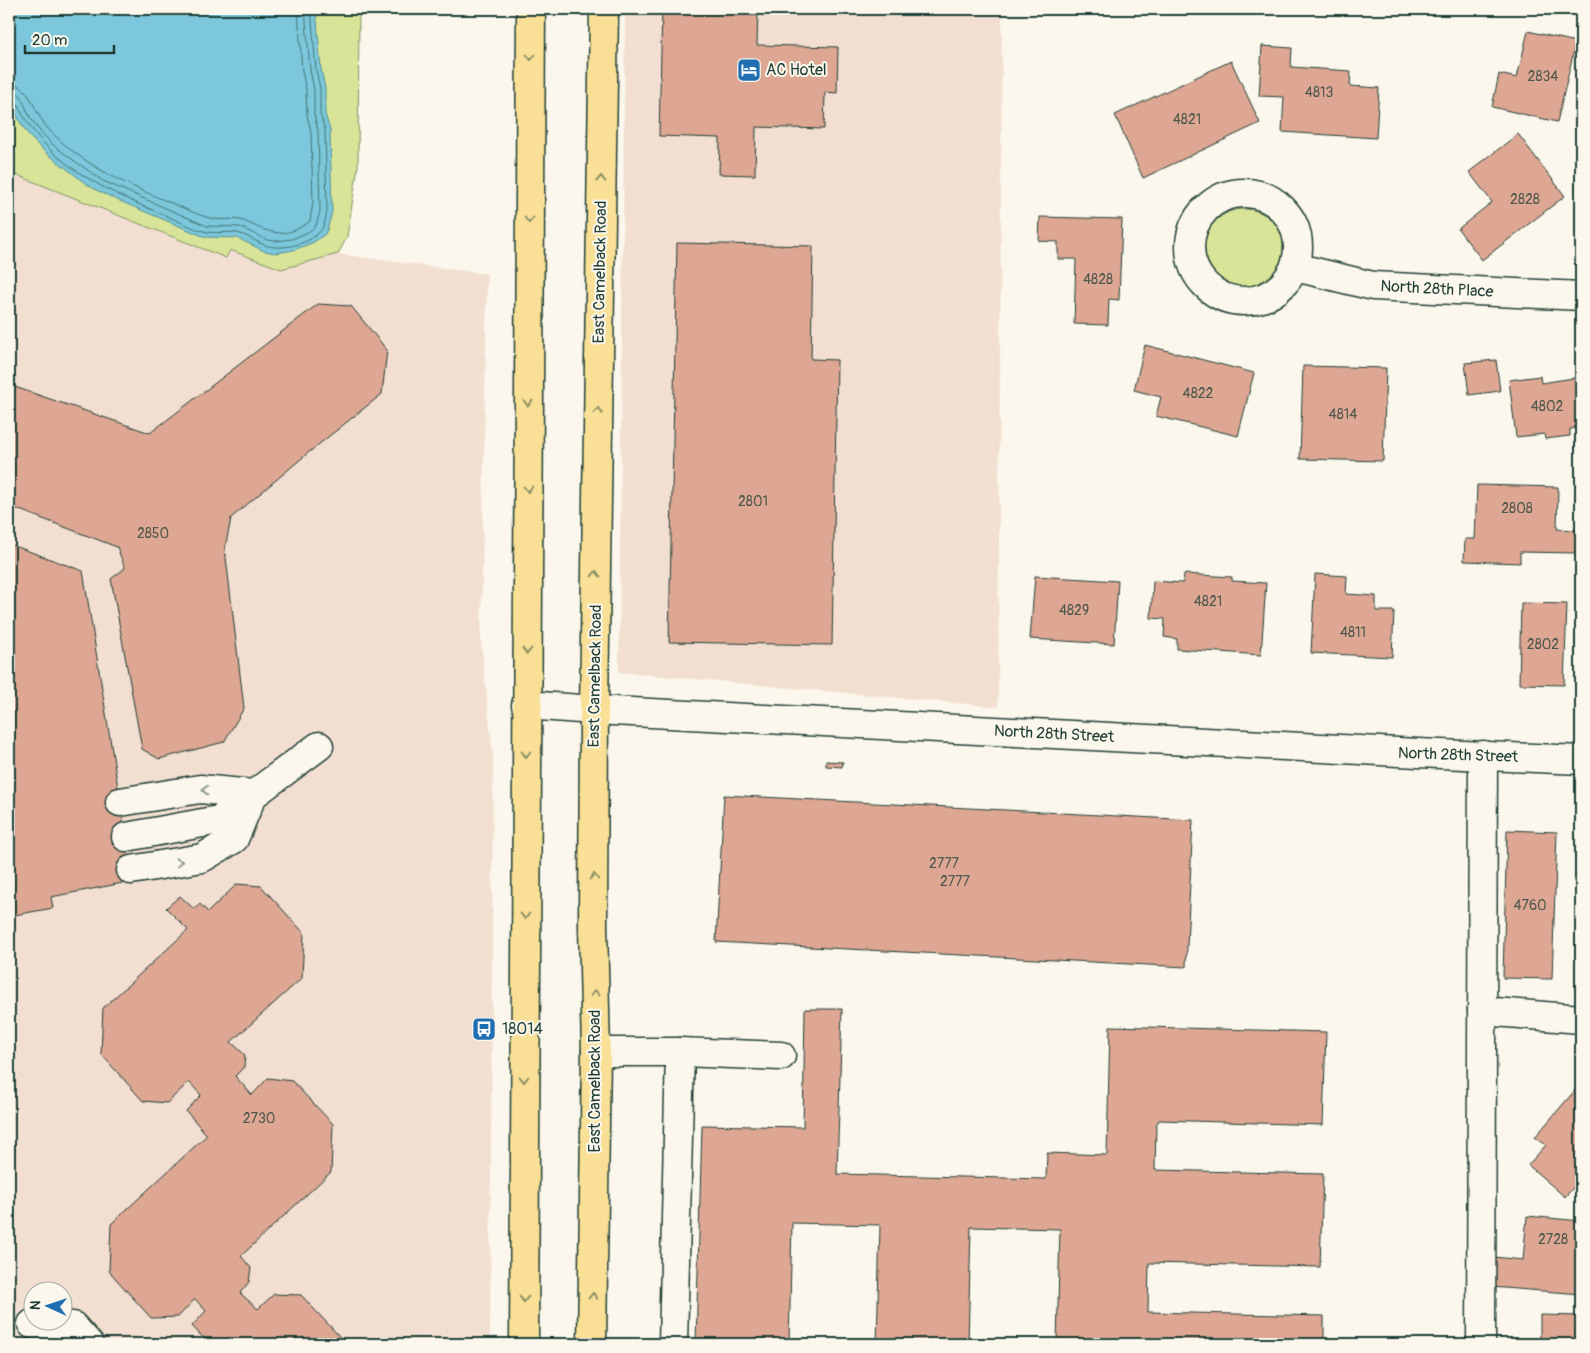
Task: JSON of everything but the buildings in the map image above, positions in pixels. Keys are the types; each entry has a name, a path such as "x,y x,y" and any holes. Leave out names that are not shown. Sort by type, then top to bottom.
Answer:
{"main road":[{"path":"524,1344 531,9"},
{"name":"East Camelback Road","path":"592,1344 596,1052 593,926 594,710 604,9"}],"street":[{"name":"North 28th Place","path":"1295,267 1373,286 1581,296"},
{"name":"North 28th Street","path":"526,705 1581,760"},
{"path":"126,837 219,820 319,746"},
{"path":"1481,1344 1483,756"},
{"path":"120,802 200,789 253,794"},
{"path":"131,870 202,858 234,839 253,794"},
{"path":"1482,1011 1581,1018"},
{"path":"596,1052 680,1052 781,1056"},
{"path":"674,1344 680,1052"},
{"path":"72,1326 89,1344"}],"shaded area":[{"path":"625,9 1002,9 998,707 619,672"},
{"path":"9,172 226,258 230,250 281,269 338,254 487,274 481,641 493,756 490,1344 9,1344"}],"green space":[{"path":"9,9 359,9 358,166 347,237 338,254 281,269 230,250 226,258 9,172"},
{"path":"1244,209 1259,212 1272,221 1281,234 1284,249 1281,264 1272,277 1259,286 1244,289 1229,286 1216,277 1207,264 1204,249 1207,234 1216,221 1229,212"}],"water":[{"path":"9,9 316,9 321,69 325,88 325,114 330,130 332,212 325,234 314,242 294,250 276,253 264,251 237,238 205,237 122,202 85,183 44,151 30,137 11,104 9,90"}],"place":[{"name":"AC Hotel","path":"749,70"},
{"name":"18014","path":"484,1029"}]}
